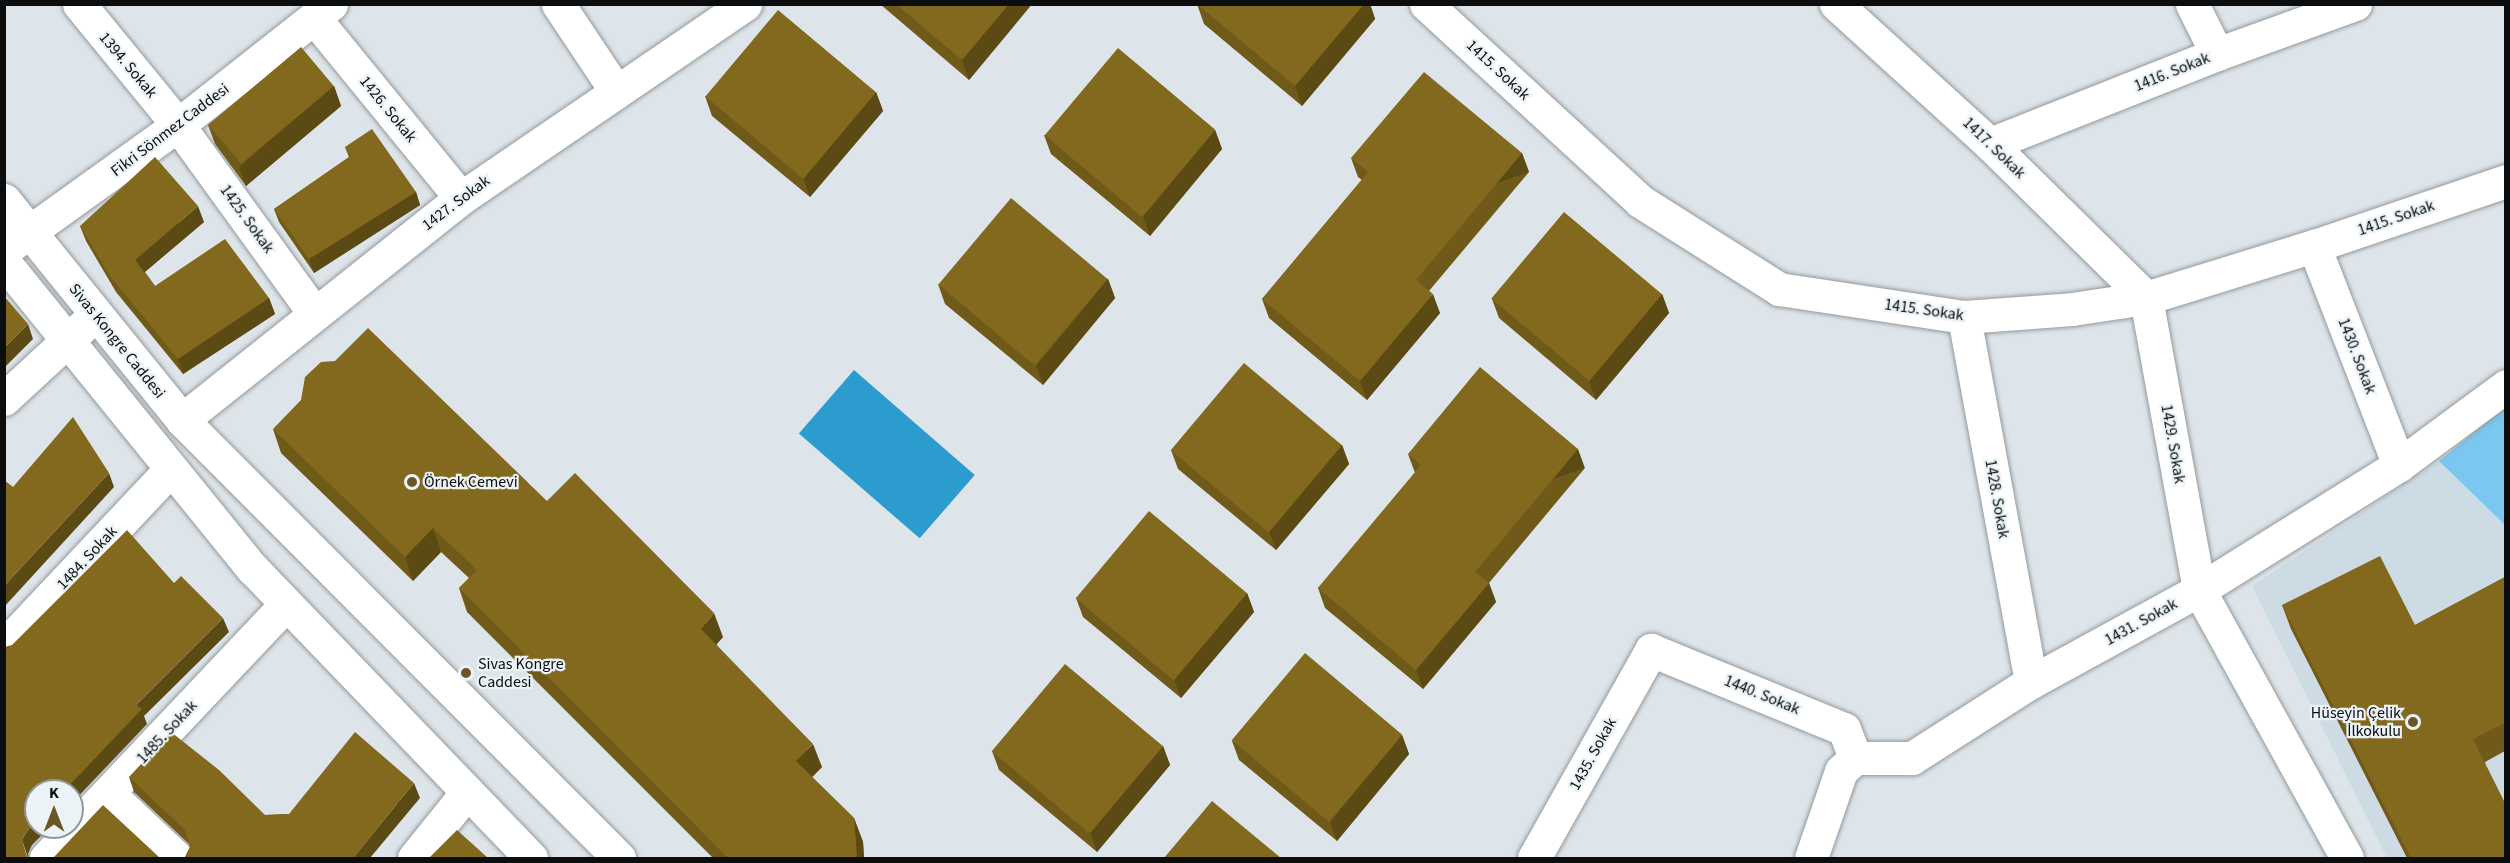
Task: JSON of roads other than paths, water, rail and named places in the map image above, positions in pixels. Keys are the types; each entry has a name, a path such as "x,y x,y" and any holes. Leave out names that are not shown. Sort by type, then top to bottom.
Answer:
{"street":[{"name":"1394. Sokak","path":"79,4 178,125"},
{"path":"558,4 616,91"},
{"name":"1427. Sokak","path":"182,420 461,198 745,4"},
{"name":"1415. Sokak","path":"1426,4 1641,201 1779,289 1964,316 2072,309 2146,298 2314,246 2505,181"},
{"name":"1417. Sokak","path":"1836,4 1990,144 2146,298"},
{"path":"2192,4 2217,54"},
{"name":"1416. Sokak","path":"1990,144 2217,54 2355,4"},
{"name":"Fikri Sönmez Caddesi","path":"4,250 178,125 323,12"},
{"name":"1426. Sokak","path":"323,12 461,198"},
{"name":"1425. Sokak","path":"178,125 315,314"},
{"name":"Sivas Kongre Caddesi","path":"4,200 182,420 619,858"},
{"name":"1430. Sokak","path":"2314,246 2399,465"},
{"path":"4,262 170,470 286,604 531,858"},
{"name":"1429. Sokak","path":"2146,298 2199,590 2347,858"},
{"path":"4,399 66,339 95,315"},
{"name":"1428. Sokak","path":"1964,316 2031,682"},
{"name":"1431. Sokak","path":"1855,758 1912,758 2031,682 2199,590 2399,465 2505,386"},
{"name":"1484. Sokak","path":"4,646 170,470"},
{"name":"1485. Sokak","path":"45,858 286,604"},
{"name":"1440. Sokak","path":"1651,650 1844,729 1855,758"},
{"name":"1435. Sokak","path":"1534,858 1651,650"},
{"path":"1811,858 1841,771 1855,758"},
{"path":"414,858 467,792"},
{"path":"108,794 177,858"}],"place":[{"name":"Örnek Cemevi","path":"412,482"},
{"name":"Sivas Kongre Caddesi","path":"466,673"},
{"name":"Hüseyin Çelik İlkokulu","path":"2413,722"}]}
